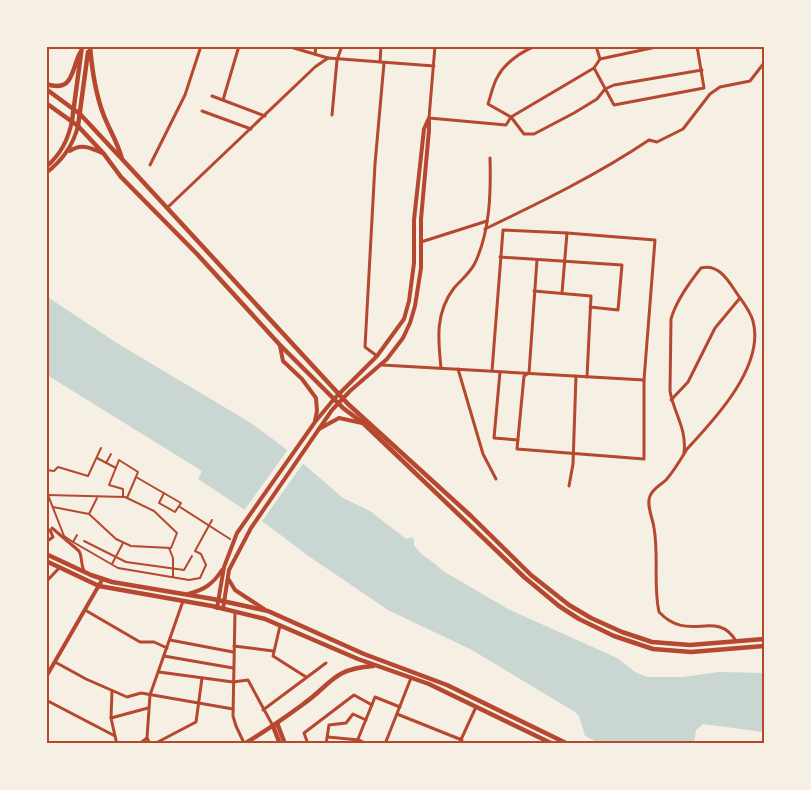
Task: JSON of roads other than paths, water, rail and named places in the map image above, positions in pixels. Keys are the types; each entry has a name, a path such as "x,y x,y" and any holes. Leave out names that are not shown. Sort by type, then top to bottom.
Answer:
{"main road":[{"path":"78,126 89,46"},
{"path":"89,46 95,88 105,119 119,146 122,159"},
{"path":"46,87 60,86 71,79 82,49"},
{"path":"72,121 82,49"},
{"path":"46,87 80,114 341,396 471,516 524,569 569,605 622,632 652,642 690,645 765,639"},
{"path":"46,103 78,126 104,154 121,177 336,401 363,423 524,577 559,606 579,619 614,636 653,649 692,652 765,646"},
{"path":"46,554 102,580 268,611 364,654 431,678 568,744"},
{"path":"46,561 99,586 235,611 281,624 376,666 411,677 554,744"},
{"path":"244,743 305,704 329,681 347,670 376,666"},
{"path":"275,724 280,744"},
{"path":"275,724 285,744"}],"street":[{"path":"150,165 185,95 201,46"},
{"path":"223,100 239,46"},
{"path":"287,46 338,60 434,66"},
{"path":"315,54 316,46"},
{"path":"332,115 338,60 342,46"},
{"path":"377,356 365,347 382,62 381,46"},
{"path":"341,396 381,364 403,338 410,323 419,287 421,219 435,46"},
{"path":"536,46 527,48 498,75 488,104 511,117 524,134 534,134 597,99 605,89 614,85 702,70"},
{"path":"596,46 600,59"},
{"path":"429,118 506,125 511,117 594,68 600,59 661,46"},
{"path":"594,68 614,105 704,88 697,46"},
{"path":"166,208 328,57"},
{"path":"485,229 592,175 648,140 657,142 683,129 710,94 720,87 750,81 765,63"},
{"path":"212,96 265,116"},
{"path":"202,111 251,129"},
{"path":"184,595 210,585 217,579 237,533 299,443 315,422 377,356 404,319 414,263 415,209 424,129 429,118"},
{"path":"46,167 66,144 72,121"},
{"path":"67,153 75,139 78,126"},
{"path":"46,173 67,153 77,147 104,154"},
{"path":"441,368 438,343 441,314 454,289 474,266 487,221 491,178 490,158"},
{"path":"421,242 487,221"},
{"path":"492,371 503,230 655,240 644,380 644,459 517,449 524,376 529,373"},
{"path":"562,293 567,233"},
{"path":"500,257 622,265 618,310 590,308"},
{"path":"529,373 537,260"},
{"path":"684,453 686,442 681,420 672,400 671,320 674,309 701,268 715,267 740,298 753,322 753,344 746,371 729,400 684,453 666,480 650,495 650,506 655,531 659,612 675,625 685,628 724,627 730,631 736,641"},
{"path":"534,291 591,296 587,377"},
{"path":"672,400 688,382 716,328 740,298"},
{"path":"280,345 283,361 316,398 315,422"},
{"path":"381,364 644,380"},
{"path":"458,369 483,454 496,479"},
{"path":"500,372 494,438 518,440"},
{"path":"569,486 576,376"},
{"path":"221,601 229,570 251,528 336,401"},
{"path":"318,429 339,418 363,423"},
{"path":"46,470 54,471 58,467 88,476 101,448"},
{"path":"106,463 111,454"},
{"path":"97,458 116,468"},
{"path":"119,460 138,472 125,498 123,489 109,485 119,460"},
{"path":"136,477 164,493 181,503 175,512 159,503 164,493"},
{"path":"46,490 64,536 118,568 189,580 200,578 206,565 201,554 195,551 212,520"},
{"path":"48,495 125,498 154,511 177,533 171,548 131,546 116,540 89,514 53,507"},
{"path":"89,514 97,498"},
{"path":"179,506 230,539"},
{"path":"46,542 53,537 51,529 80,551 81,566 86,573"},
{"path":"73,542 76,535"},
{"path":"84,541 126,562 184,570 192,556"},
{"path":"112,564 123,542"},
{"path":"169,548 174,563 173,577"},
{"path":"46,582 60,567"},
{"path":"220,608 224,567"},
{"path":"229,570 229,582 235,590 268,611"},
{"path":"46,677 102,580"},
{"path":"183,601 150,695 147,738 152,744 196,722 202,678"},
{"path":"85,610 140,642 154,642 167,648"},
{"path":"235,611 233,709 234,720 244,743"},
{"path":"281,624 273,656 306,677"},
{"path":"170,640 233,651"},
{"path":"233,646 273,651"},
{"path":"164,656 233,668"},
{"path":"56,662 127,697 141,693 233,709"},
{"path":"263,710 326,663"},
{"path":"158,672 233,682 248,680 263,710 275,724"},
{"path":"386,744 411,677"},
{"path":"112,691 111,718 117,744"},
{"path":"308,744 304,733 354,695 372,705"},
{"path":"357,742 375,698 400,707"},
{"path":"46,700 114,736"},
{"path":"397,714 461,742 476,706"},
{"path":"111,718 148,708"},
{"path":"326,744 329,725 346,723 353,714 366,720"},
{"path":"328,736 367,744"},
{"path":"139,744 147,738"}]}
